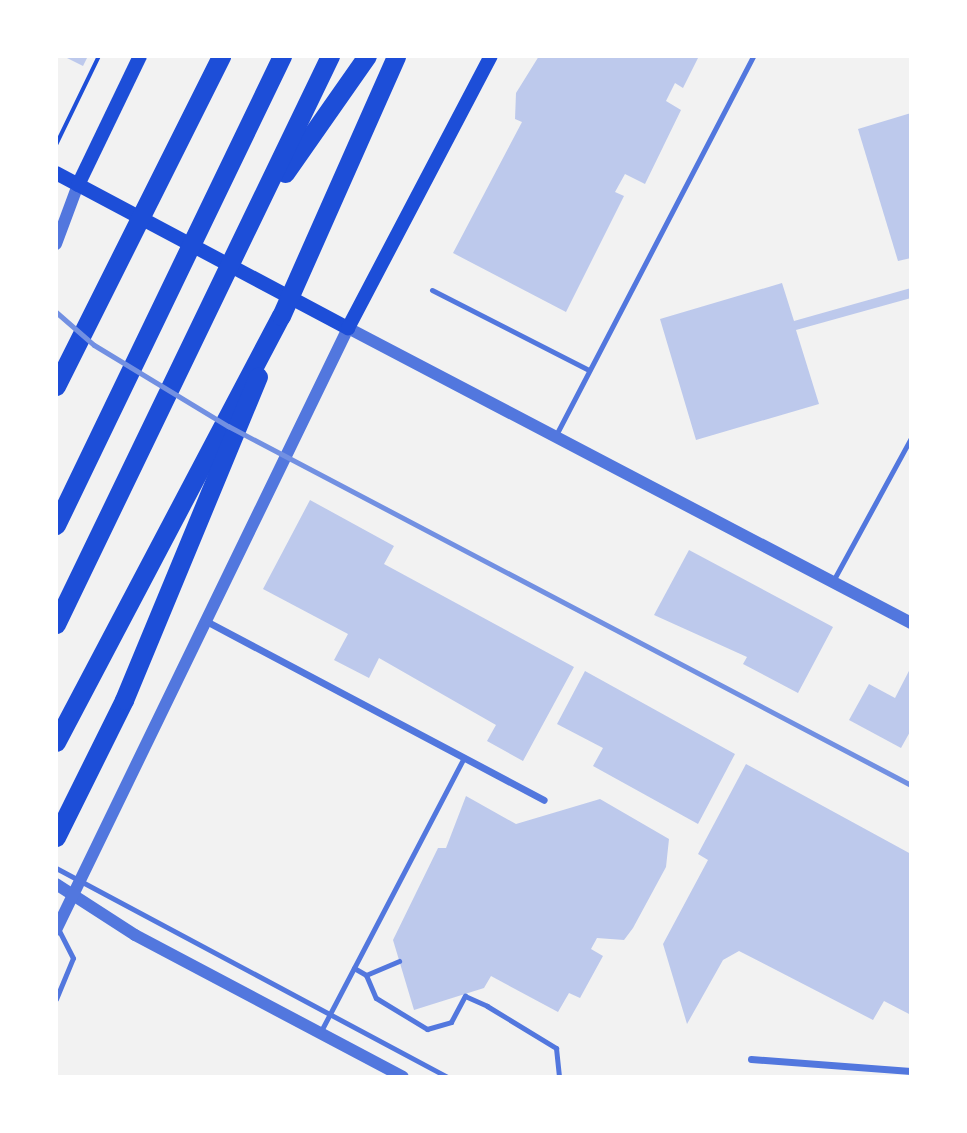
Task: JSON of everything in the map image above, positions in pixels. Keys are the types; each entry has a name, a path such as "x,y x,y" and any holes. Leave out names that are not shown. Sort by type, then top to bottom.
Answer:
{"highway":[{"path":"56,385 220,56"},
{"path":"56,525 282,56"},
{"path":"56,624 150,438 330,56"},
{"path":"254,217 367,56"},
{"path":"56,742 197,465 281,316 313,249 396,56"},
{"path":"58,832 124,699 220,475 281,316"}],"main road":[{"path":"78,185 140,56"},
{"path":"56,173 348,328 491,56"}],"street":[{"path":"56,244 78,185"},
{"path":"56,928 348,328 557,433 911,623"},
{"path":"206,621 544,800"},
{"path":"56,884 403,1077"},
{"path":"751,1059 911,1071"}],"lane":[{"path":"557,433 752,56"},
{"path":"432,289 589,370"},
{"path":"833,581 911,438"},
{"path":"320,1033 464,758"},
{"path":"56,868 447,1077"},
{"path":"56,928 73,958 56,999"},
{"path":"366,975 399,961"},
{"path":"354,968 366,975 376,998 427,1028 451,1022 466,996 549,1040 561,1059 559,1077"}],"path":[{"path":"56,145 99,56"}],"building":[{"path":"63,56 88,56 83,66"},
{"path":"539,56 699,56 683,88 675,83 666,101 681,110 645,184 625,174 615,192 624,196 566,312 453,253 522,122 515,119 516,93"},
{"path":"911,113 911,258 898,261 858,129"},
{"path":"782,283 794,321 911,288 911,298 796,330 819,404 696,440 660,319"},
{"path":"310,500 394,546 384,564 574,667 523,761 487,741 496,725 379,658 369,678 334,660 348,634 263,589"},
{"path":"689,550 833,627 798,693 743,664 747,657 654,615"},
{"path":"911,667 911,730 901,748 849,720 869,684 895,698"},
{"path":"585,671 735,754 698,824 593,766 603,748 557,724"},
{"path":"746,764 911,854 911,1015 884,1001 873,1020 739,951 723,960 687,1024 663,944 708,860 698,854"},
{"path":"466,796 516,824 600,799 669,839 666,867 633,928 624,940 597,938 591,949 603,956 580,998 569,993 558,1012 491,976 484,988 414,1010 393,940 438,848 446,848"}],"railway":[{"path":"56,312 94,345 228,426 911,785"}]}
